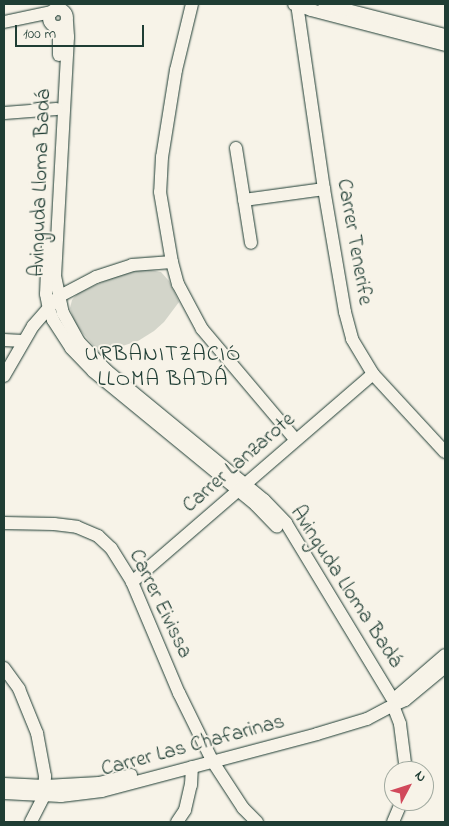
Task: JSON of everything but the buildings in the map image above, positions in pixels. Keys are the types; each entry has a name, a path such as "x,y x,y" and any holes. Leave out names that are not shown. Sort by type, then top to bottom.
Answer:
{"street":[{"path":"192,4 176,70 162,157 160,192 172,262 178,284 202,329 295,439"},
{"path":"296,4 445,45"},
{"name":"Carrer Tenerife","path":"296,4 324,189 349,330 373,374 445,452"},
{"path":"324,4 445,35"},
{"path":"4,22 59,14"},
{"name":"Avinguda Lloma Badá","path":"59,14 60,44 57,109 46,271 46,294 53,320 72,348 94,371 286,523 391,703 400,724 405,761"},
{"name":"Avinguda Lloma Badá","path":"59,14 68,37 55,276 58,297 63,313 79,342 107,371 242,489"},
{"path":"4,112 57,109"},
{"path":"236,148 251,243"},
{"path":"244,200 324,189"},
{"path":"4,376 23,341 58,297 96,276 132,264 172,262"},
{"path":"4,340 23,341"},
{"name":"Carrer Lanzarote","path":"132,582 242,489 295,439 373,374"},
{"name":"Carrer Eivissa","path":"4,523 54,524 77,527 98,536 111,548 132,582 211,758 242,808 257,822"},
{"path":"391,703 445,655"},
{"path":"391,703 405,700 445,667"},
{"path":"4,668 18,689 37,733 45,791 31,822"},
{"name":"Carrer Las Chafarinas","path":"4,784 45,791 99,783 211,758 367,719 391,703"},
{"name":"Carrer Las Chafarinas","path":"4,793 102,791 192,767 211,758"},
{"path":"177,822 185,810 191,785 192,767"}],"shaded area":[{"path":"145,269 161,272 169,281 179,302 164,322 138,341 98,351 75,324 70,308 72,300 78,293 116,276"}],"district":[{"name":"URBANITZACIÓ LLOMA BADÁ","path":"163,368"}]}
